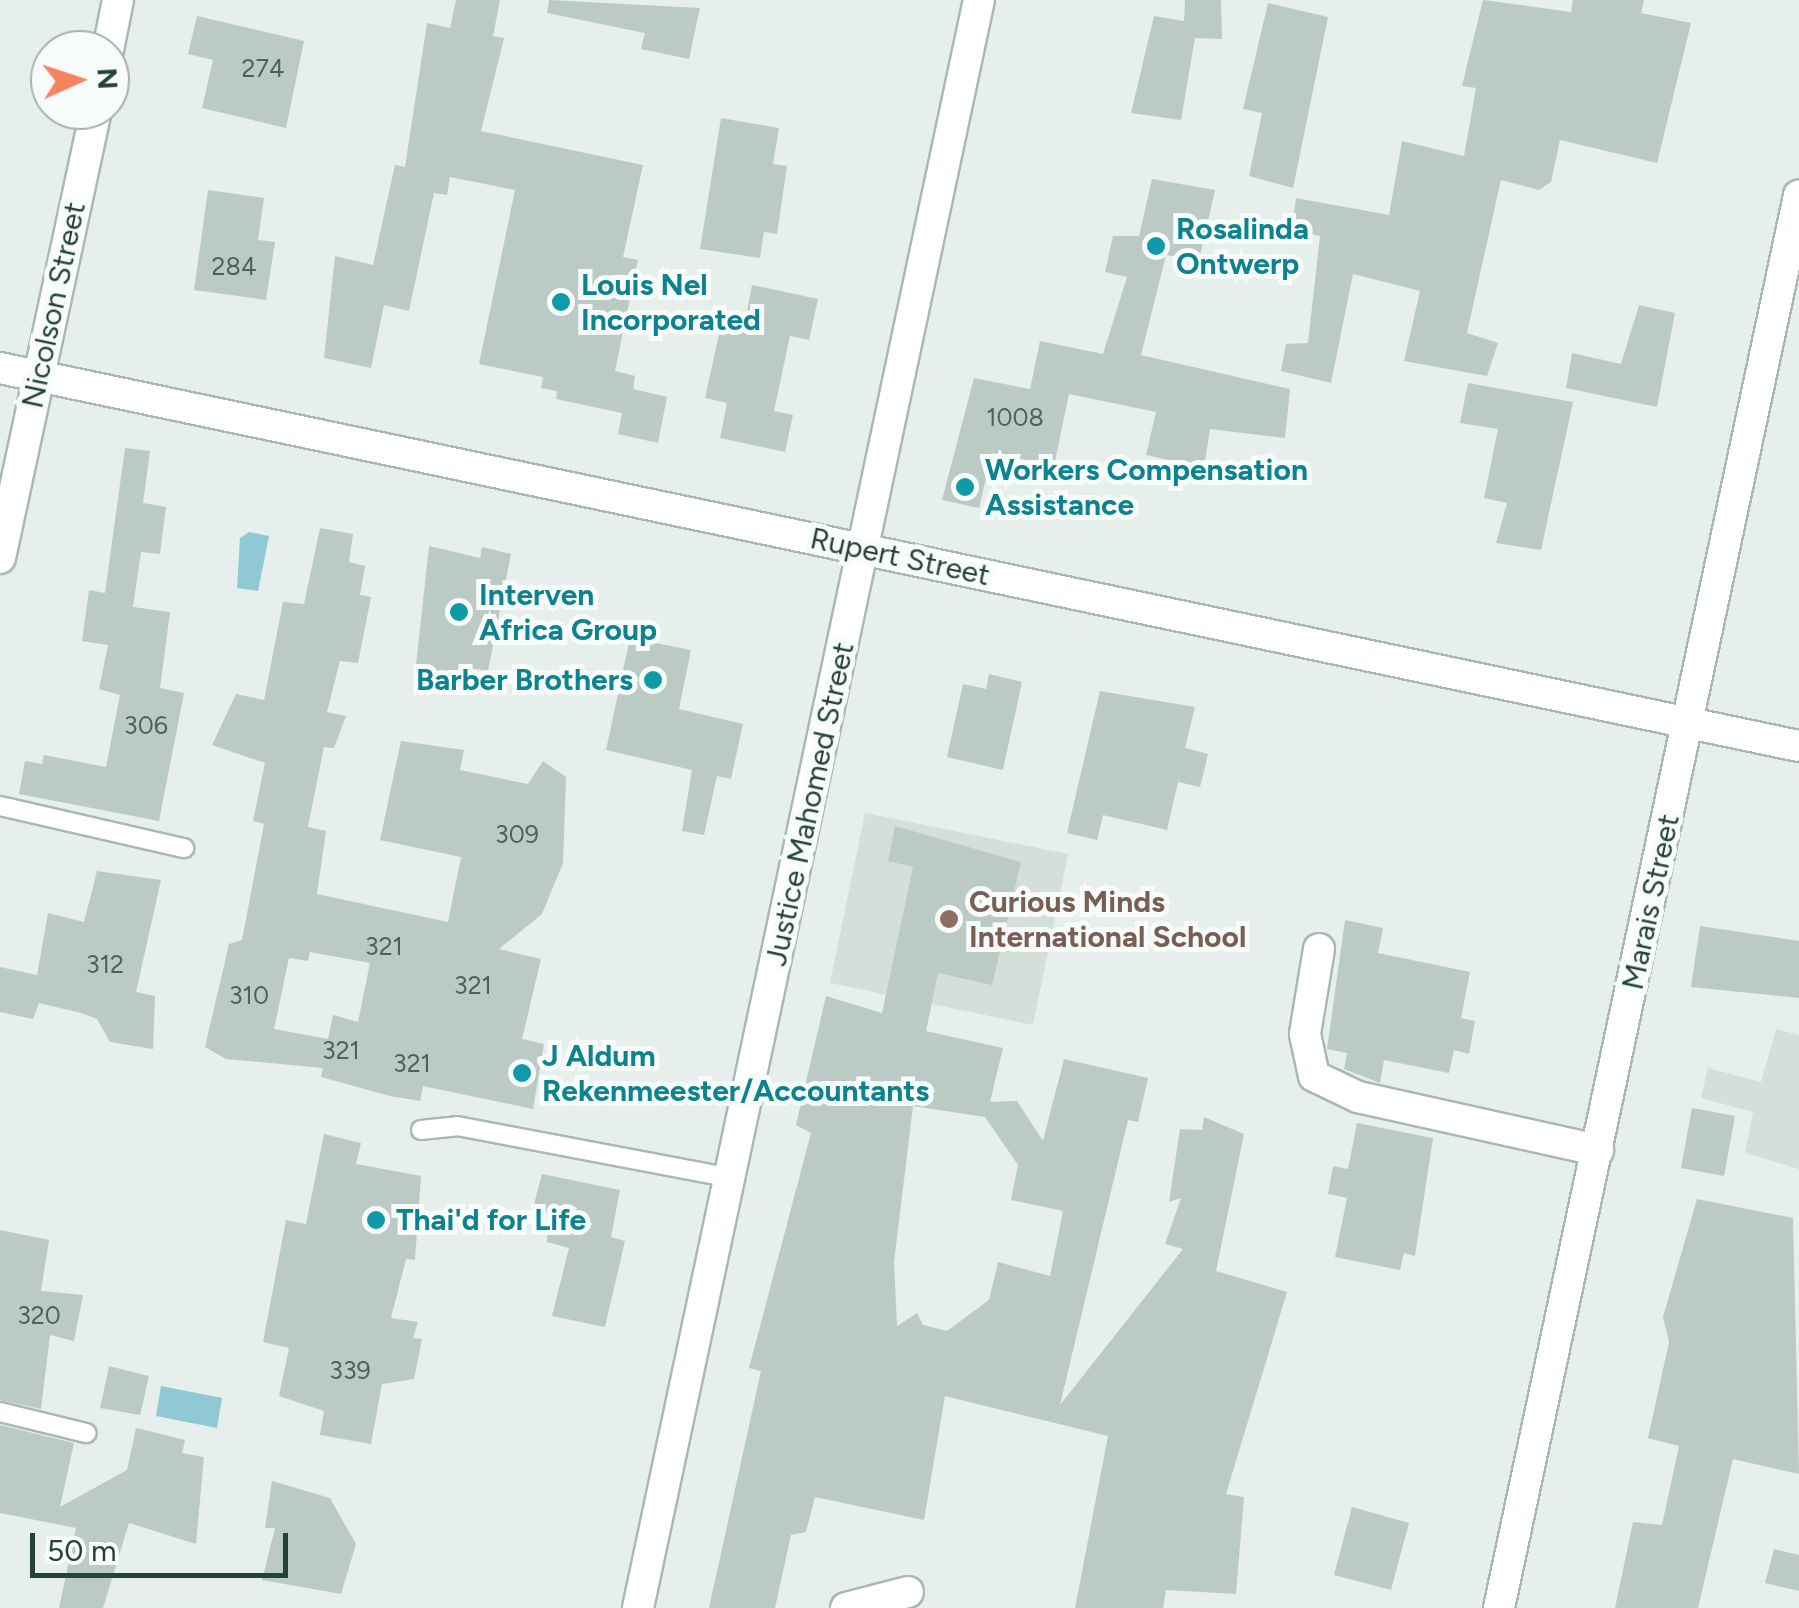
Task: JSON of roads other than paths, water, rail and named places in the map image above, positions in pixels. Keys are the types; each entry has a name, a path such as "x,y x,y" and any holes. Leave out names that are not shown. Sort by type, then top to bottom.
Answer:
{"street":[{"path":"112,30 118,0"},
{"name":"Justice Mahomed Street","path":"638,1608 979,0"},
{"name":"Nicolson Street","path":"0,558 92,130"},
{"name":"Marais Street","path":"1499,1608 1799,196"},
{"name":"Rupert Street","path":"0,368 1799,746"},
{"path":"1318,949 1305,1034 1314,1076 1358,1097 1598,1150"},
{"path":"846,1608 908,1592"}],"lane":[{"path":"0,806 184,848"},
{"path":"421,1130 457,1126 730,1178"},
{"path":"0,1412 86,1433"}],"water":[{"path":"249,532 269,536 258,591 237,588 240,538"},
{"path":"161,1386 222,1398 217,1428 156,1416"}],"place":[{"name":"Rosalinda Ontwerp","path":"1156,246"},
{"name":"Louis Nel Incorporated","path":"561,302"},
{"name":"Workers Compensation Assistance","path":"965,487"},
{"name":"Interven Africa Group","path":"459,612"},
{"name":"Barber Brothers","path":"653,680"},
{"name":"Curious Minds International School","path":"949,919"},
{"name":"J Aldum Rekenmeester/Accountants","path":"522,1073"},
{"name":"Thai'd for Life","path":"376,1220"}]}
